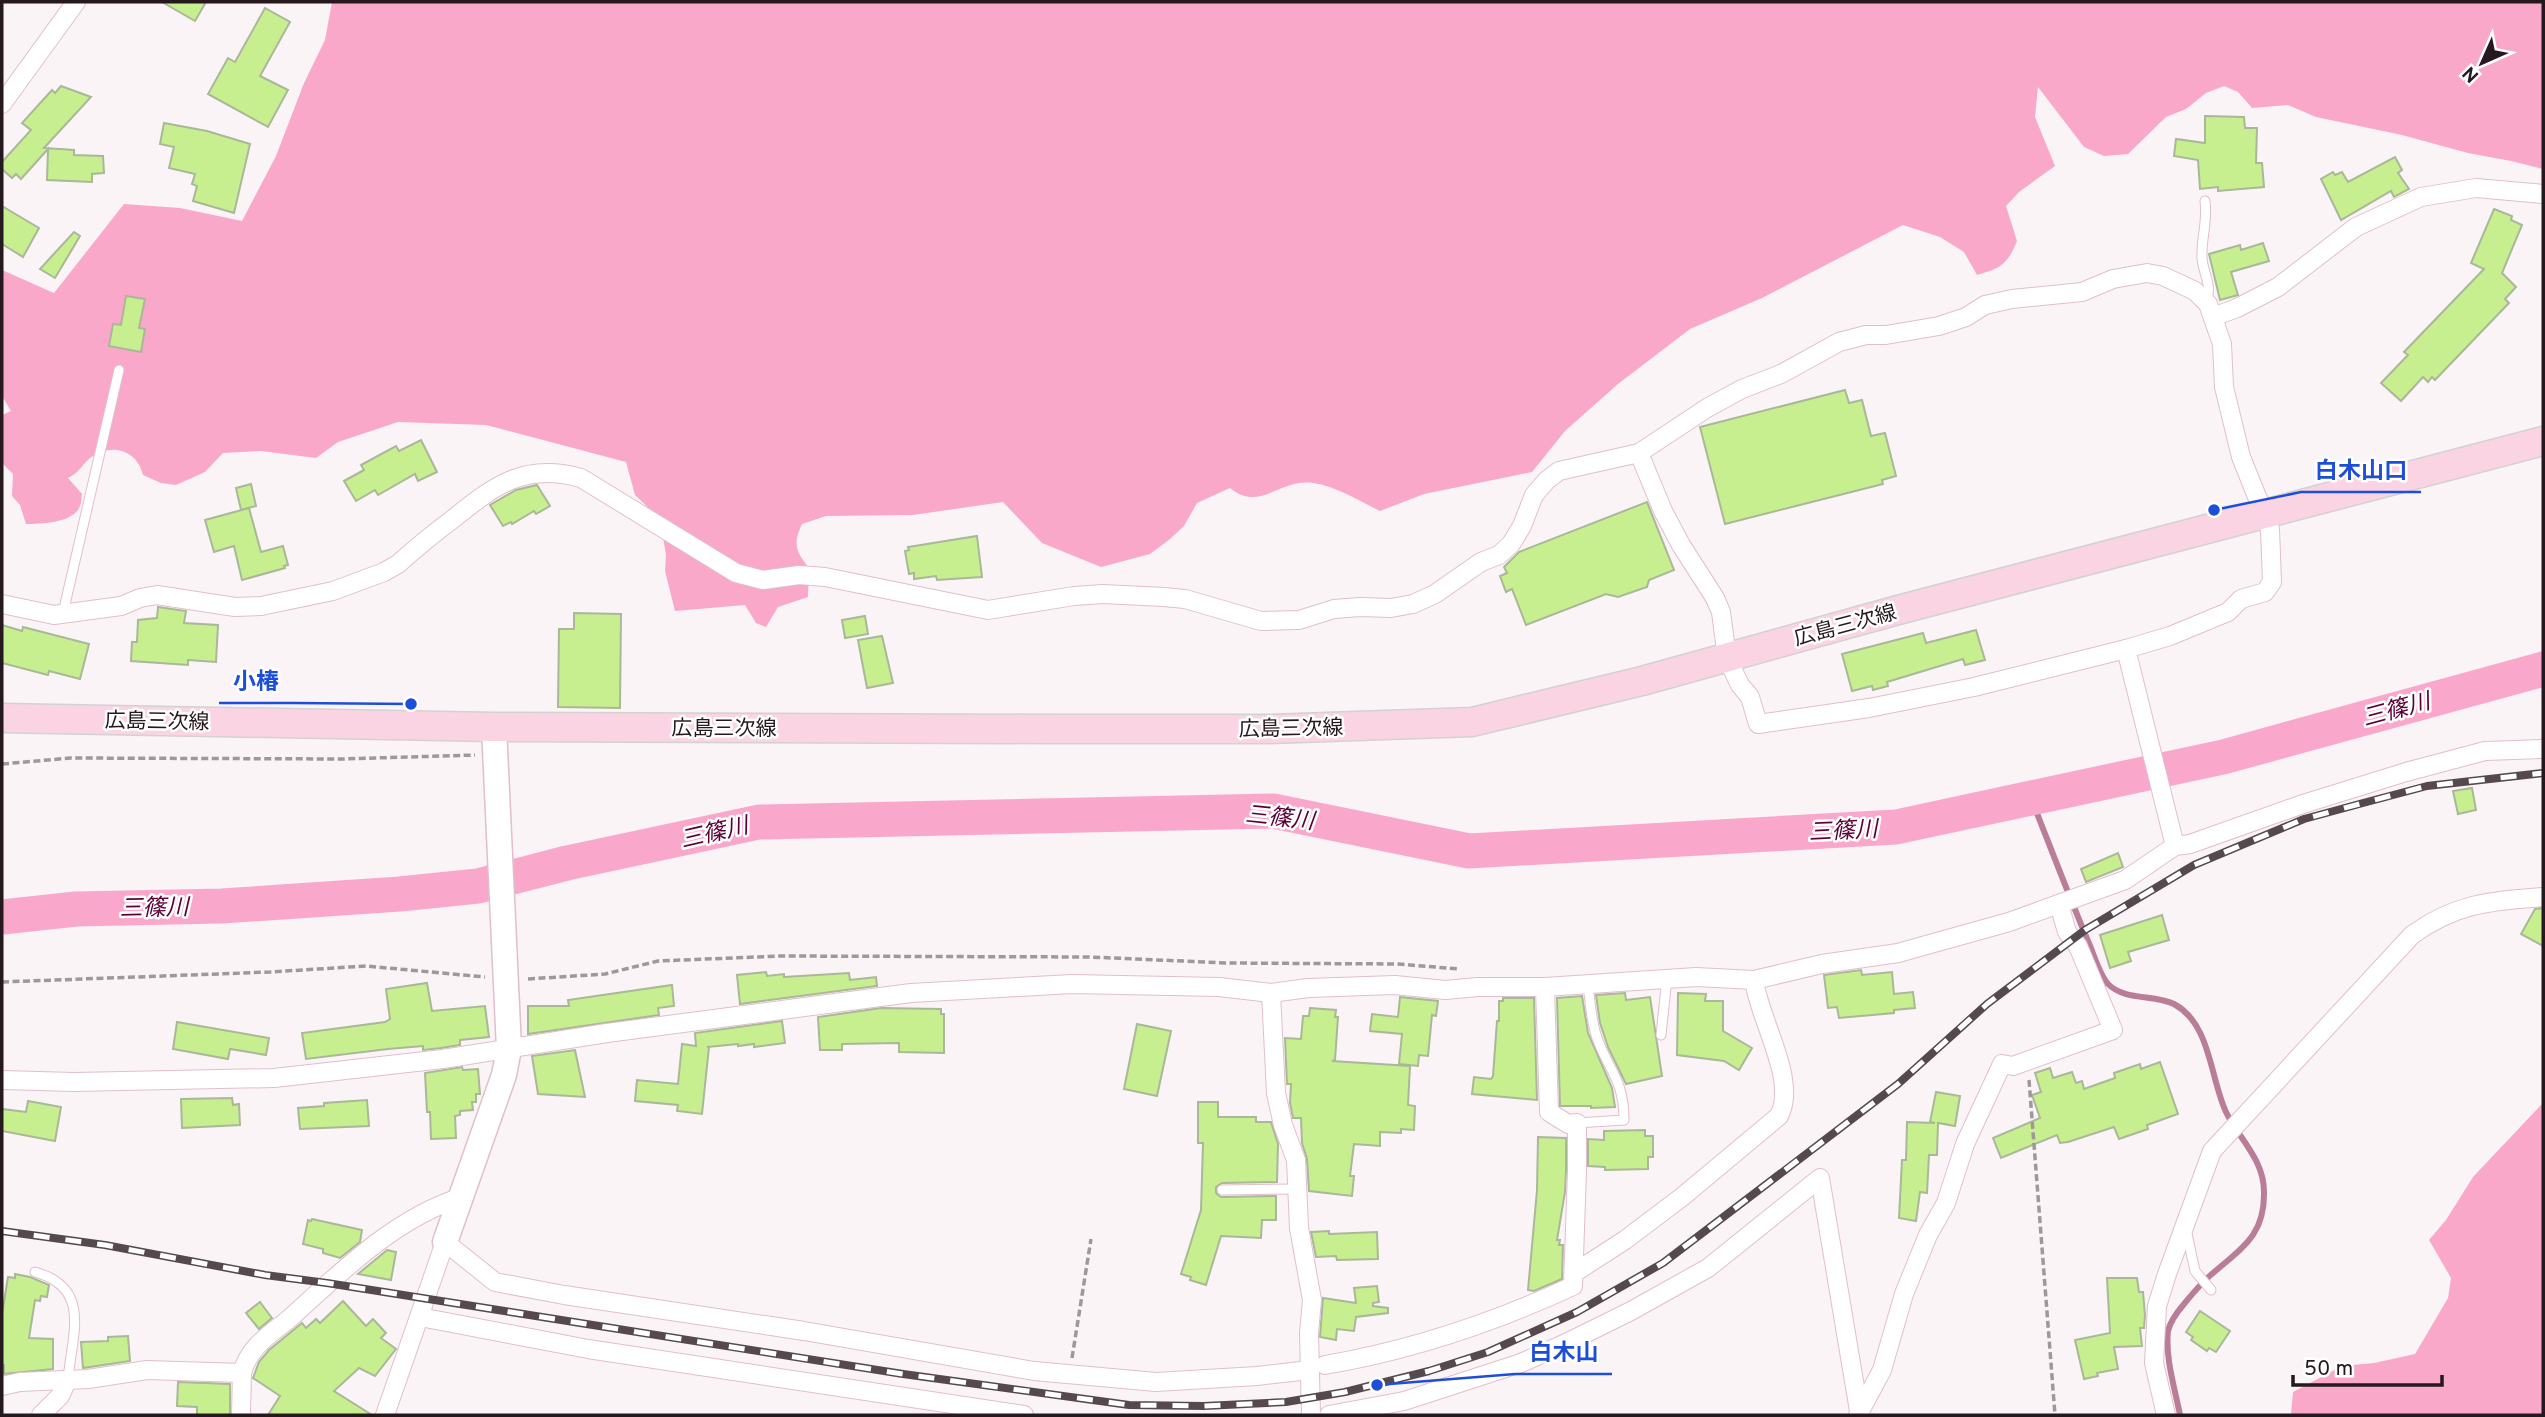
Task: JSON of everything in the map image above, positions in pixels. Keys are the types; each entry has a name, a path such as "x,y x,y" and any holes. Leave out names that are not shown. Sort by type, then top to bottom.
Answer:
{"main road":[{"name":"広島三次線","path":"2,718 494,727 1269,729 1472,722 1642,681 2543,441"}],"street":[{"path":"2,104 76,2"},
{"path":"2209,309 2245,305 2278,287 2356,227 2421,197 2476,188 2543,194"},
{"path":"2,604 26,611 63,614 121,606 157,595 248,607 333,591 398,564 486,491 517,477 559,471 581,478 722,565 749,578 763,580 799,575 824,577 988,610 1051,598 1103,594 1185,599 1261,621 1299,620 1334,610 1360,607 1391,608 1413,604 1435,594 1481,562 1499,555 1511,544 1522,526 1534,495 1559,471 1639,453 1707,408 1742,389 1781,374 1839,342 1866,334 1886,335 1938,326 1966,317 1986,305 2012,299 2082,292 2113,278 2147,272 2164,276 2195,291 2209,309 2222,344 2224,387 2241,457 2265,514 2272,543 2272,582 2265,592 2241,599 2228,612 2127,654 1869,708 1758,724 1750,697 1740,685 1727,658 1721,612 1716,598 1681,545 1663,511 1639,453"},
{"path":"2127,654 2174,842"},
{"path":"385,1415 504,1075 509,1049 494,727"},
{"path":"2,1080 74,1082 274,1078 509,1049 595,1034 911,993 1072,984 1219,987 1271,993 1308,988 1395,985 1445,990 1545,987 1667,978 1718,977 1754,980 1822,964 1898,953 2009,922 2125,880 2174,842 2190,845 2304,804 2406,772 2486,751 2543,748"},
{"path":"2166,1415 2154,1363 2157,1307 2212,1151 2395,951 2428,924 2442,915 2475,904 2543,897"},
{"path":"1858,1413 1882,1370 1904,1294 1928,1235 1946,1203 1965,1144 2002,1064 2013,1066 2113,1030 2078,946 2067,932 2059,904"},
{"path":"1574,1273 1625,1240 1682,1197 1779,1116 1784,1107 1780,1064 1756,997 1754,980"},
{"path":"445,1242 495,1282 1034,1371 1156,1381 1257,1376 1317,1368 1408,1348 1480,1326 1573,1286 1577,1123 1568,1124 1549,1112 1545,987"},
{"path":"1271,993 1276,1093 1283,1125 1296,1160 1299,1228 1312,1300 1309,1333 1317,1368 1311,1415"},
{"path":"1329,1415 1404,1401 1521,1363 1564,1344 1632,1311 1708,1268 1820,1178 1858,1413"},
{"path":"241,1415 242,1373 245,1362 258,1342 288,1319 337,1273 437,1205 459,1198"},
{"path":"420,1317 588,1349 1024,1415"},
{"path":"2,1386 88,1379 147,1370 242,1373"},
{"path":"41,1415 64,1390 68,1379"}],"lane":[{"path":"2205,201 2207,217 2202,258 2210,288 2209,309"},
{"path":"63,614 119,370"},
{"path":"1661,1035 1667,978"},
{"path":"1577,1123 1624,1120 1620,1084 1593,1024 1588,984"},
{"path":"1222,1190 1296,1189"},
{"path":"2185,1224 2198,1277 2210,1289"},
{"path":"35,1272 54,1277 71,1297 75,1317 68,1379"}],"path":[{"path":"2,982 366,966 505,979 545,979 605,974 658,961 807,956 1090,957 1227,964 1398,964 1468,969"},
{"path":"2028,1060 2055,1415"},
{"path":"1069,1374 1091,1239"}],"shaded area":[{"path":"332,2 2543,2 2543,169 2316,117 2288,105 2252,108 2238,92 2224,86 2206,93 2186,109 2166,117 2128,154 2104,156 2084,147 2038,87 2035,117 2055,166 2019,192 2006,206 2017,241 2002,264 1977,275 1964,252 1940,237 1903,225 1762,298 1690,329 1618,384 1565,431 1532,472 1424,494 1380,511 1339,491 1313,483 1290,485 1251,497 1241,495 1230,488 1197,503 1184,526 1150,554 1101,567 1042,543 1003,502 913,515 826,516 802,524 797,537 798,552 809,568 808,597 778,607 766,627 756,623 745,605 675,611 665,571 666,555 660,519 635,495 626,462 486,425 398,422 338,442 316,458 261,451 223,453 205,472 176,485 161,483 143,475 140,466 129,454 114,450 105,451 89,459 68,478 82,494 77,512 56,521 26,524 20,505 12,496 13,474 2,463 2,415 11,411 2,396 2,270 54,293 124,204 180,208 242,221 276,156 304,83 325,40"},
{"path":"2541,1105 2543,1415 2291,1415 2293,1392 2342,1366 2374,1363 2415,1354 2448,1298 2451,1278 2429,1240 2446,1220 2473,1177"}],"building":[{"path":"162,2 206,2 195,21"},
{"path":"265,8 290,22 260,76 288,90 268,127 208,94 228,58 235,62"},
{"path":"61,86 91,97 44,148 74,150 74,155 103,156 104,173 92,174 92,182 47,180 48,149 21,179 16,174 12,178 2,169 2,162 31,130 22,123 52,90 55,93"},
{"path":"2205,116 2244,117 2245,128 2257,128 2256,163 2262,163 2264,187 2218,191 2218,187 2200,189 2198,160 2174,156 2176,139 2205,143"},
{"path":"164,123 207,131 250,144 234,213 193,201 197,186 192,184 195,174 169,168 174,147 160,144"},
{"path":"2395,157 2402,170 2398,173 2409,189 2394,197 2391,191 2341,220 2321,179 2333,172 2335,175 2342,172 2348,182"},
{"path":"2,206 39,228 23,257 2,244"},
{"path":"2494,209 2512,216 2511,220 2522,225 2502,273 2516,287 2505,299 2509,303 2435,380 2432,377 2428,382 2423,377 2401,401 2381,383 2408,355 2404,352 2484,269 2471,263"},
{"path":"74,232 80,236 55,278 40,269"},
{"path":"2263,243 2269,261 2231,272 2238,295 2220,300 2209,254 2240,245 2241,250"},
{"path":"126,296 145,299 139,328 145,329 141,352 109,346 113,324 121,325"},
{"path":"1845,390 1849,403 1862,400 1871,436 1885,433 1896,476 1882,480 1883,484 1725,524 1700,427"},
{"path":"421,440 437,472 418,481 415,474 378,495 375,490 356,501 344,481 364,470 361,465 396,446 399,451"},
{"path":"251,484 256,506 241,510 236,488"},
{"path":"537,485 550,506 503,526 490,505 516,490"},
{"path":"1647,502 1674,570 1649,580 1647,587 1618,597 1606,594 1526,625 1512,589 1506,592 1500,576 1507,573 1504,567 1519,552"},
{"path":"249,508 261,552 283,546 288,565 242,580 234,546 214,552 205,520"},
{"path":"977,536 982,577 937,580 936,576 914,579 914,573 909,574 905,551 909,550 908,547"},
{"path":"158,607 186,611 184,623 218,625 216,662 188,660 188,665 131,661 132,642 137,642 138,620 157,618"},
{"path":"574,613 621,614 620,708 558,707 559,629 574,629"},
{"path":"865,616 868,634 845,638 842,620"},
{"path":"2,625 22,631 23,627 89,644 80,679 49,671 48,675 2,663"},
{"path":"1976,630 1985,660 1965,665 1963,659 1887,682 1888,686 1873,690 1872,686 1852,691 1842,654 1923,633 1926,643"},
{"path":"882,636 893,683 867,688 858,640"},
{"path":"2472,788 2476,810 2458,814 2453,791"},
{"path":"2118,853 2123,867 2086,882 2081,869"},
{"path":"2543,908 2543,946 2521,934 2535,909"},
{"path":"2162,915 2169,940 2128,952 2131,961 2110,968 2100,935"},
{"path":"1861,970 1862,975 1892,972 1894,994 1913,992 1915,1008 1894,1010 1894,1013 1839,1018 1837,1007 1828,1008 1824,975"},
{"path":"766,972 767,976 784,974 784,977 849,973 850,980 876,977 877,986 740,1004 737,975"},
{"path":"427,983 432,1011 485,1006 489,1037 460,1040 460,1045 441,1048 423,1050 423,1046 306,1059 302,1033 385,1022 390,1019 386,989"},
{"path":"672,985 674,1006 658,1008 659,1015 528,1034 528,1006 569,1006 568,1000"},
{"path":"1625,993 1626,1000 1650,997 1662,1076 1626,1084 1608,1047 1600,1023 1596,995"},
{"path":"1678,993 1706,994 1705,1001 1723,1001 1723,1031 1752,1048 1739,1070 1724,1061 1677,1055"},
{"path":"1582,996 1588,1033 1612,1088 1615,1107 1560,1106 1557,998"},
{"path":"1400,997 1438,1001 1436,1016 1432,1015 1428,1056 1419,1055 1418,1066 1399,1064 1402,1034 1370,1031 1372,1014 1398,1017"},
{"path":"1503,998 1534,998 1537,1100 1472,1094 1474,1077 1491,1079 1493,1076 1499,1001 1503,1001"},
{"path":"881,1008 941,1009 941,1014 944,1014 944,1053 899,1052 899,1043 842,1044 842,1050 820,1050 818,1017"},
{"path":"1310,1008 1336,1010 1335,1017 1338,1017 1335,1060 1332,1061 1410,1066 1408,1105 1415,1106 1414,1130 1401,1129 1401,1133 1380,1132 1380,1146 1354,1144 1350,1176 1354,1176 1352,1196 1309,1191 1301,1118 1293,1118 1290,1103 1291,1084 1287,1084 1285,1038 1301,1039 1303,1016 1309,1016"},
{"path":"782,1021 785,1043 754,1047 754,1044 707,1047 702,1114 677,1111 678,1105 635,1101 637,1080 678,1084 682,1044 696,1046 695,1033"},
{"path":"177,1022 269,1038 266,1055 230,1049 228,1059 173,1049"},
{"path":"1137,1024 1171,1031 1157,1096 1124,1089"},
{"path":"575,1050 585,1097 538,1094 532,1056"},
{"path":"2160,1062 2178,1114 2147,1125 2148,1129 2119,1139 2114,1127 2068,1142 2060,1143 2057,1135 2001,1158 1993,1138 2040,1118 2032,1095 2041,1092 2035,1073 2050,1068 2053,1078 2072,1072 2076,1083 2082,1081 2084,1089 2115,1078 2114,1073 2140,1064 2141,1069"},
{"path":"462,1067 463,1070 478,1069 480,1094 476,1094 476,1102 472,1102 473,1110 460,1111 460,1115 455,1116 456,1138 431,1139 425,1073"},
{"path":"1936,1092 1960,1096 1955,1126 1938,1123 1937,1155 1929,1155 1927,1193 1920,1192 1916,1221 1899,1218 1902,1160 1906,1160 1907,1122 1935,1123 1930,1122"},
{"path":"232,1098 233,1105 239,1104 240,1125 182,1128 181,1099"},
{"path":"367,1100 369,1126 300,1129 298,1108"},
{"path":"28,1101 61,1107 55,1141 2,1131 2,1109 26,1112"},
{"path":"1198,1102 1218,1102 1218,1117 1256,1117 1256,1122 1271,1122 1278,1144 1277,1182 1222,1183 1216,1187 1216,1193 1221,1197 1276,1196 1276,1220 1262,1220 1261,1238 1221,1236 1206,1285 1181,1274 1201,1210 1203,1143 1198,1143"},
{"path":"1645,1130 1645,1136 1653,1136 1653,1157 1648,1157 1648,1169 1605,1170 1605,1167 1588,1166 1588,1139 1604,1140 1604,1131"},
{"path":"1538,1137 1566,1138 1566,1171 1557,1240 1560,1240 1559,1245 1563,1245 1562,1279 1534,1291 1528,1290 1537,1190"},
{"path":"308,1220 362,1230 360,1242 340,1258 323,1253 323,1249 303,1244"},
{"path":"1329,1231 1329,1234 1377,1232 1378,1259 1337,1260 1336,1256 1316,1257 1311,1232"},
{"path":"387,1250 396,1252 391,1280 358,1274"},
{"path":"15,1274 49,1285 47,1297 41,1296 40,1301 35,1300 29,1338 53,1339 53,1369 4,1374 2,1314 8,1277 15,1278"},
{"path":"2107,1278 2137,1278 2139,1292 2143,1292 2145,1315 2144,1328 2140,1328 2142,1346 2114,1347 2118,1369 2084,1379 2075,1340 2110,1333"},
{"path":"1377,1286 1379,1302 1373,1303 1373,1306 1388,1308 1388,1313 1356,1317 1354,1331 1337,1329 1336,1340 1320,1337 1323,1298 1356,1303 1354,1288"},
{"path":"343,1301 366,1326 373,1319 386,1333 381,1338 396,1349 375,1376 359,1368 334,1391 372,1415 268,1415 280,1396 253,1378 259,1362 269,1350 302,1323 306,1328 316,1319 320,1323"},
{"path":"260,1302 272,1318 259,1329 246,1313"},
{"path":"2200,1311 2230,1331 2216,1352 2209,1348 2207,1351 2191,1340 2193,1337 2186,1332"},
{"path":"128,1336 130,1361 83,1368 81,1342 108,1341 108,1337"},
{"path":"178,1382 230,1384 230,1415 197,1415 197,1407 177,1406"}],"waterway":[{"name":"三篠川","path":"2,917 76,909 222,906 478,886 567,863 759,822 1273,811 1469,851 1896,827 2223,757 2543,669"},
{"path":"2031,798 2105,980 2123,993 2166,1001 2186,1013 2202,1038 2226,1112 2255,1159 2263,1180 2263,1207 2256,1230 2242,1248 2198,1288 2177,1313 2169,1328 2169,1363 2180,1415"}],"railway":[{"path":"2,1231 105,1245 265,1275 903,1374 1129,1405 1204,1406 1286,1402 1345,1392 1429,1371 1488,1352 1577,1312 1663,1263 1898,1084 1987,1004 2085,930 2194,865 2304,819 2427,786 2543,773"}],"place":[{"name":"白木山口","path":"2214,510"},
{"name":"小椿","path":"411,704"},
{"name":"白木山","path":"1377,1385"}]}
